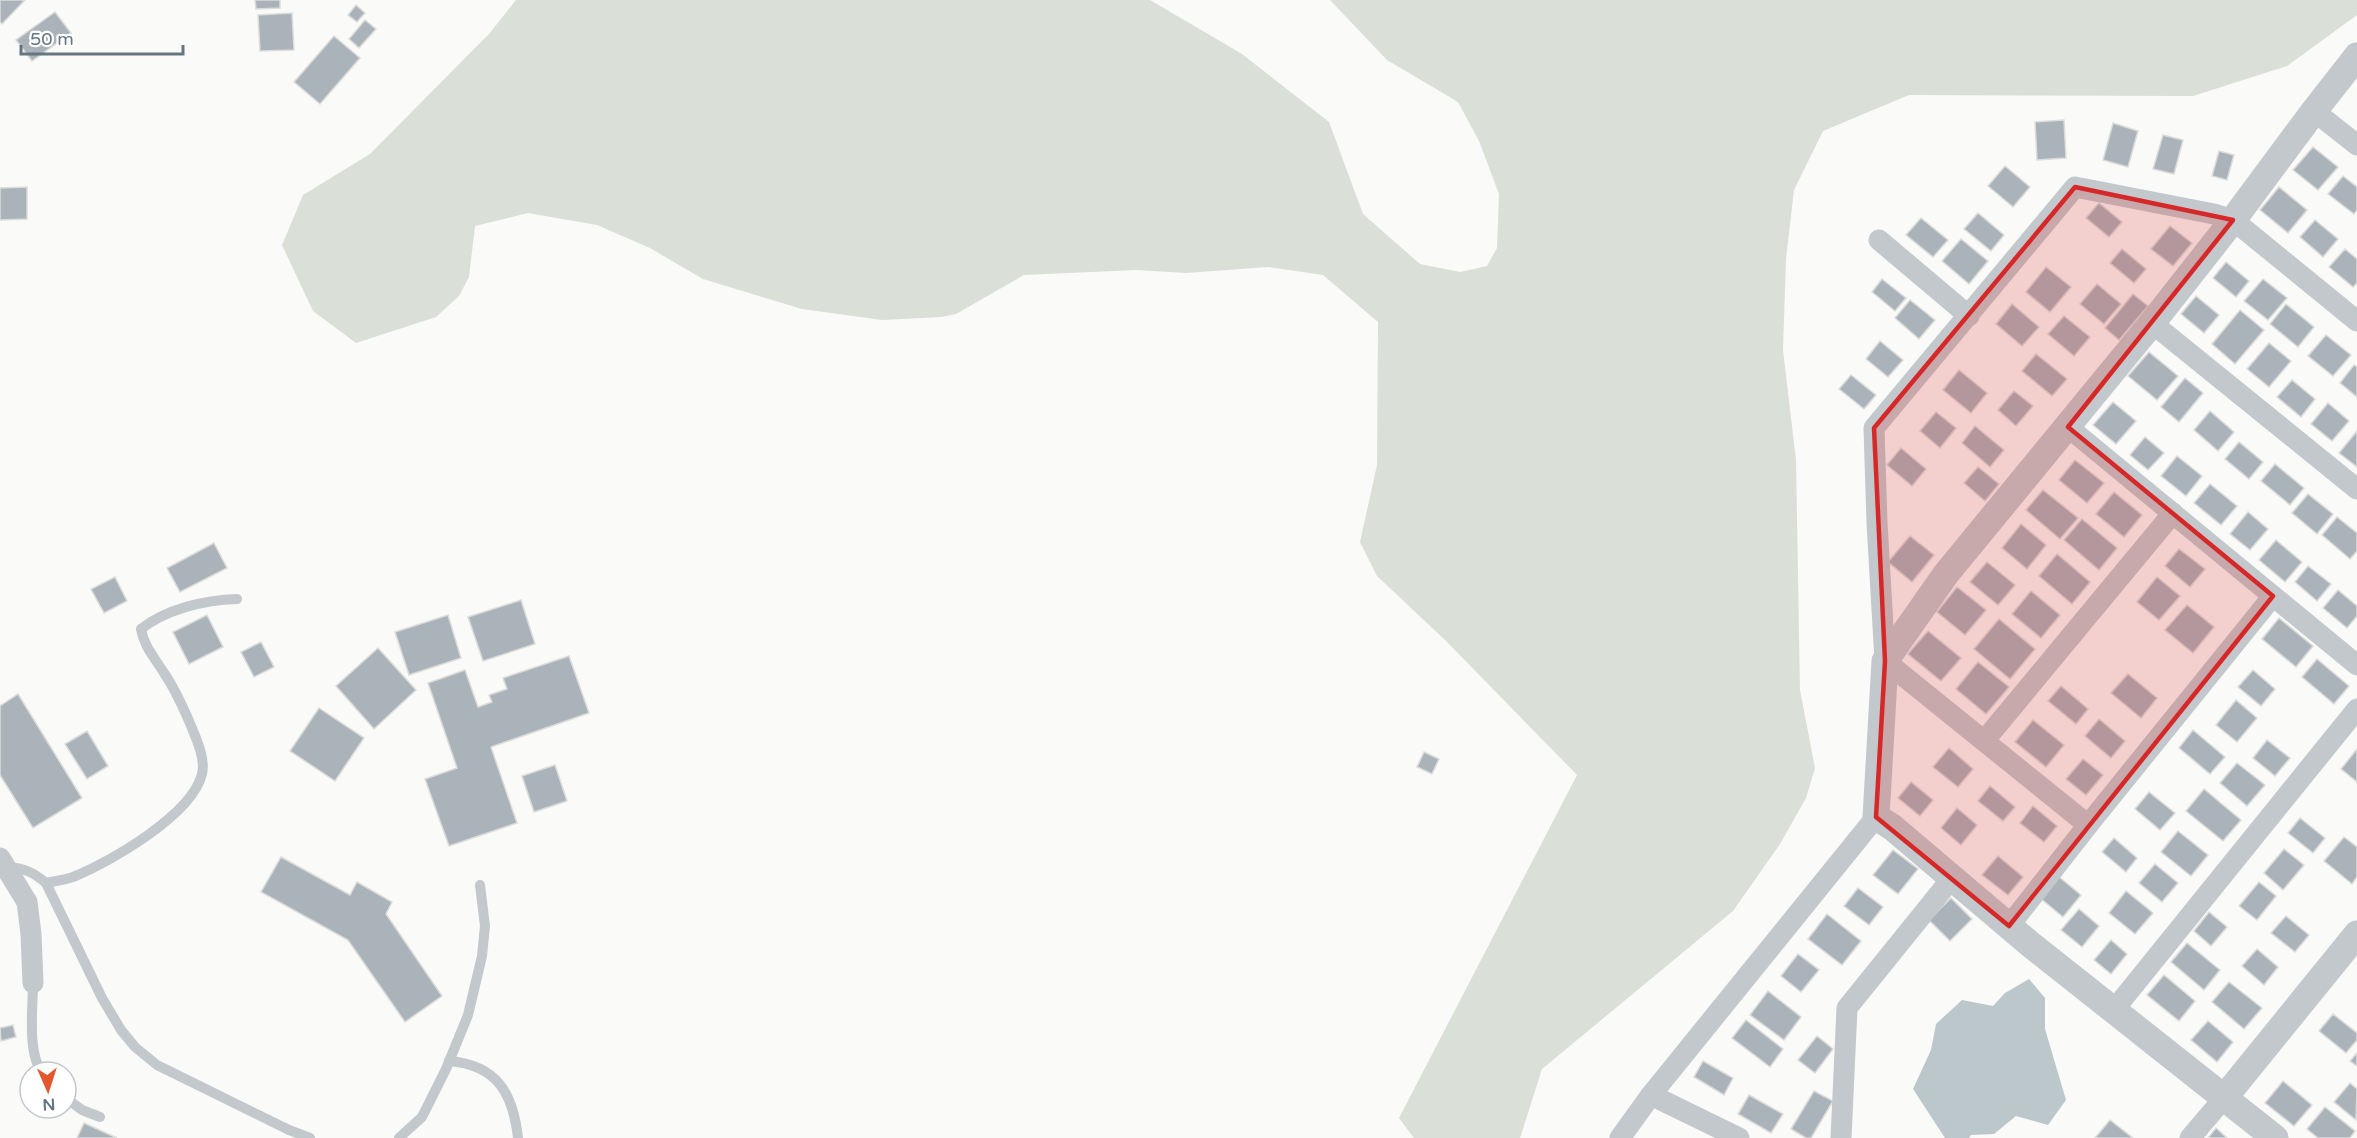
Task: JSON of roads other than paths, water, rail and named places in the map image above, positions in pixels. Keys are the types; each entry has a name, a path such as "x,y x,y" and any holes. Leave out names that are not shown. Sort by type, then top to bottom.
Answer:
{"street":[{"path":"1886,661 1946,574 2068,427 2233,220 2313,111 2357,56"},
{"path":"2313,111 2357,145"},
{"path":"1620,1138 1651,1095 1876,817 1886,661 1877,523 1874,428 2075,187 2214,214 2233,220 2357,321"},
{"path":"1879,240 1969,316"},
{"path":"2152,322 2357,489"},
{"path":"2068,427 2357,665"},
{"path":"1984,741 2173,513"},
{"path":"2009,926 2273,596"},
{"path":"1886,661 2088,825"},
{"path":"2113,1011 2357,709"},
{"path":"1876,817 1892,827 2113,1011 2275,1138"},
{"path":"3,862 27,902 33,983"},
{"path":"1841,1138 1847,1008 1952,878"},
{"path":"2190,1138 2357,934"},
{"path":"1651,1095 1739,1138"}],"lane":[{"path":"46,883 72,877 142,840 193,793 202,773 202,756 189,721 165,673 142,639 141,629 153,619 186,608 210,601 237,599"},
{"path":"3,862 34,872 46,883 102,998 121,1030 135,1047 157,1065 290,1131 310,1138"},
{"path":"399,1138 422,1117 468,1015 482,956 485,926 480,885"},
{"path":"33,983 33,1043 36,1060"},
{"path":"449,1061 468,1062 481,1066 495,1079 512,1104 518,1138"},
{"path":"78,1107 100,1117"}]}
